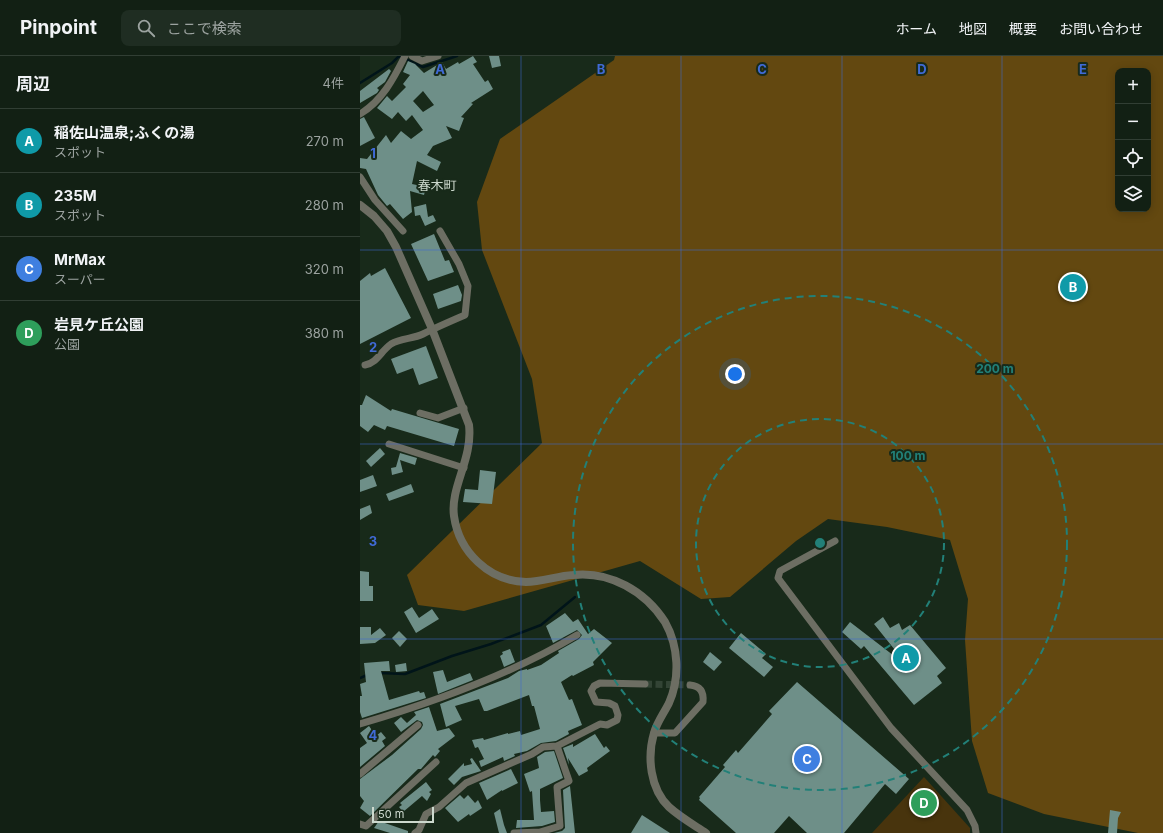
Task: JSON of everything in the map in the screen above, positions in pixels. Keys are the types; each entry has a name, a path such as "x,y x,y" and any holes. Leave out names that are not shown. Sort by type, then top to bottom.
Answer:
{"street":[{"path":"360,114 379,98 393,79 405,56"},
{"path":"412,56 422,61 438,56"},
{"path":"360,177 364,180 375,200 403,231"},
{"path":"360,206 383,226 393,241 432,328 464,408 469,425 469,452 454,498 454,517 457,532 464,546 474,559 485,568 502,577 526,582 575,574 602,576 620,582 634,590 658,613 671,636 677,666 672,696 654,733 650,762 656,787 669,807 706,833"},
{"path":"365,365 372,364 390,345 423,334 432,328 465,315 468,286 459,264 440,231"},
{"path":"420,414 438,418 464,408"},
{"path":"389,444 464,468"},
{"path":"835,541 780,570 778,578 891,728 967,810 975,826 976,833"},
{"path":"360,724 410,710 510,670 545,654 577,635"},
{"path":"415,833 419,830 426,814 439,807 466,783 532,754 543,747 557,746 600,724 607,725 617,720 618,715 615,706 609,703 596,702 591,691 594,686 600,683 645,684"},
{"path":"654,733 676,733 703,702 702,690 697,686 690,684"},
{"path":"360,774 418,725"},
{"path":"514,833 540,832 560,826 557,786 569,781 557,746"},
{"path":"360,824 366,826 436,762"}],"shaded area":[{"path":"615,56 1163,56 1163,833 1138,833 1044,814 988,793 972,741 965,640 968,599 950,540 887,527 828,519 796,541 730,597 701,599 640,561 464,611 418,605 407,575 542,443 532,379 482,250 477,202 500,139 614,60"},
{"path":"924,777 970,828 970,833 872,833"}],"building":[{"path":"473,56 477,62 473,64 485,82 488,80 493,89 471,103 473,104 461,117 464,118 459,131 446,126 452,138 433,146 427,155 441,162 437,171 417,161 412,184 426,187 424,195 410,191 412,212 403,219 390,204 387,206 378,195 366,169 360,168 360,158 367,159 386,135 391,143 401,131 411,139 423,130 412,115 406,121 398,112 392,119 377,108 387,96 392,101 406,87 403,84 410,75 403,72 408,61 415,64 424,73 442,62 446,69 458,62 459,64","holes":["423,91 434,105 423,112 413,101"]},
{"path":"489,56 499,56 501,66 492,68"},
{"path":"389,69 391,71 385,82 377,88 379,90 377,93 360,103 360,91"},
{"path":"364,117 375,138 360,146 360,119"},
{"path":"426,204 428,217 433,215 436,221 425,226 420,215 415,216 414,207"},
{"path":"434,234 445,261 449,260 454,272 428,281 411,244"},
{"path":"385,268 411,318 360,344 360,281 370,273 371,276"},
{"path":"458,285 462,295 461,301 438,309 433,294"},
{"path":"426,346 438,378 419,385 413,368 397,374 391,359"},
{"path":"366,395 391,411 392,409 459,429 454,446 387,426 385,430 374,425 368,432 360,426 360,405 362,405"},
{"path":"380,448 385,454 371,467 366,461"},
{"path":"400,453 417,458 415,465 400,460 403,472 392,475 391,468 396,467"},
{"path":"480,470 496,472 492,504 463,502 465,489 478,490"},
{"path":"373,475 377,486 360,492 360,480"},
{"path":"411,484 414,492 389,501 386,494"},
{"path":"370,505 372,513 360,520 360,509"},
{"path":"360,571 369,572 369,586 373,586 373,601 360,601"},
{"path":"412,607 419,618 432,609 439,619 416,633 404,612"},
{"path":"565,613 573,622 578,619 588,634 594,629 612,643 593,662 594,665 561,682 569,700 572,699 582,725 568,731 569,734 556,741 541,743 527,751 514,754 515,756 504,761 503,757 481,767 479,761 484,759 478,747 475,748 472,740 483,738 484,740 520,731 521,735 540,729 534,706 532,706 529,695 487,711 484,711 479,699 455,706 462,720 446,727 440,704 508,678 519,671 541,665 559,653 558,651 579,639 582,635 577,630 553,643 546,626"},
{"path":"883,617 890,628 899,623 902,630 910,625 946,668 937,676 942,683 914,705 864,646 861,649 842,632 850,622 902,662 903,660 874,624"},
{"path":"360,627 371,627 371,635 380,628 386,635 375,643 360,644"},
{"path":"399,631 407,639 400,647 392,638"},
{"path":"741,633 766,654 762,658 773,667 764,677 729,648"},
{"path":"510,649 515,662 504,667 500,656 503,654 502,652"},
{"path":"710,652 722,662 714,671 703,662"},
{"path":"389,661 390,671 381,671 389,700 419,691 420,693 424,692 426,698 362,718 360,712 360,696 362,696 360,684 366,682 364,663"},
{"path":"406,663 407,671 396,672 395,665"},
{"path":"443,670 447,682 470,673 473,680 438,694 433,672"},
{"path":"797,682 909,779 896,794 885,784 844,833 807,833 789,816 774,833 736,833 699,800 699,797 725,767 723,765 736,750 738,753 772,714 769,711"},
{"path":"429,707 437,731 449,728 455,736 438,749 440,751 435,757 433,755 421,769 418,769 370,816 360,808 364,801 360,796 360,779 392,755 421,729 423,725 422,722 417,720 401,732 394,723 401,717 407,723 416,715 414,712"},
{"path":"369,726 376,736 381,732 386,738 382,741 385,746 360,767 360,748 367,743 360,733"},
{"path":"595,734 604,748 606,746 610,751 587,768 588,771 579,776 568,758 569,765 563,748 573,744 573,747"},
{"path":"554,751 563,778 540,789 540,800 541,812 554,811 555,822 542,826 516,828 517,820 534,820 532,791 530,792 524,774 539,768 537,757 545,752"},
{"path":"472,758 481,771 462,777 454,785 448,779 464,763 464,766 472,764 470,759"},
{"path":"511,769 518,783 502,790 487,800 479,783"},
{"path":"426,782 432,790 429,792 431,794 427,801 422,796 403,812 399,807 402,805 400,803"},
{"path":"570,786 575,833 554,833 562,831 565,828 563,790"},
{"path":"460,795 464,799 468,795 475,803 478,800 482,808 470,816 469,814 458,822 445,808"},
{"path":"500,809 507,833 499,833 494,813"},
{"path":"1110,810 1121,812 1118,818 1117,833 1108,833"},
{"path":"642,815 670,833 631,833"},
{"path":"379,821 408,831 408,833 390,833 374,828"}],"waterway":[{"path":"399,56 423,67 457,56"},
{"path":"360,83 392,63 399,56"},
{"path":"380,673 405,674 541,625 575,597"},
{"path":"360,678 367,675"}],"tunnel":[{"path":"645,684 690,685"}],"place":[{"name":"235M","path":"1073,287"},
{"name":"稲佐山温泉;ふくの湯","path":"906,658"},
{"name":"MrMax","path":"807,759"},
{"name":"岩見ケ丘公園","path":"924,803"}],"district":[{"name":"春木町","path":"437,185"}]}
